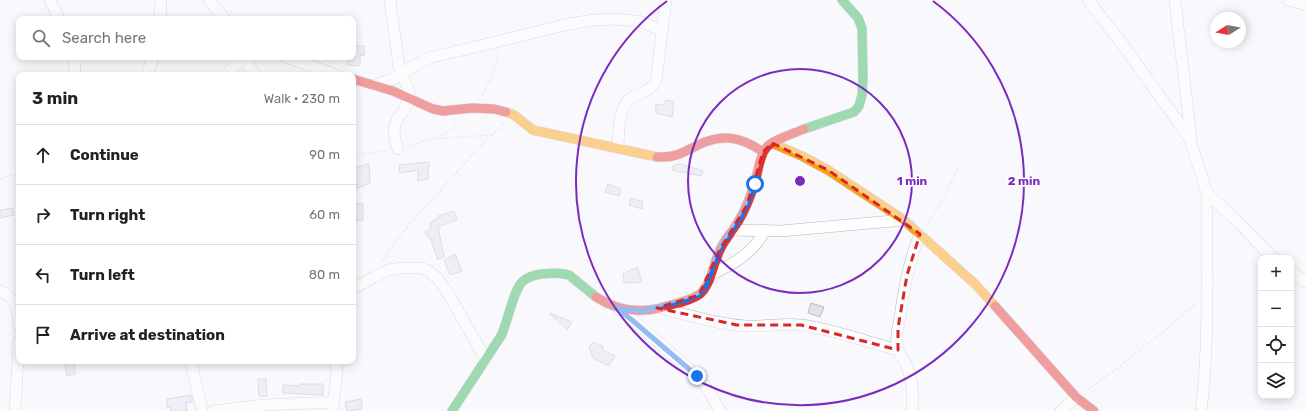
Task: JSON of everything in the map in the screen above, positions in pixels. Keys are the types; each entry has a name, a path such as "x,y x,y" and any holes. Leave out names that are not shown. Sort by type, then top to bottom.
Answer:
{"street":[{"path":"50,0 58,16"},
{"path":"160,16 161,0"},
{"path":"390,0 399,68 408,89 410,99 397,120 394,129 398,149"},
{"path":"618,148 621,116 625,104 632,97 651,89 656,81 666,0"},
{"path":"452,411 506,327 517,291 522,282 530,278 556,272 567,274 596,298 606,304 616,308 635,311 657,308 687,300 699,295 706,286 719,251 747,205 755,184 763,152 767,146 802,130 854,112 859,106 862,95 863,78 862,28 858,18 842,0"},
{"path":"1088,0 1186,133 1202,183 1207,193 1271,255"},
{"path":"1176,0 1191,146"},
{"path":"1288,0 1306,5"},
{"path":"214,2 223,16"},
{"path":"375,85 393,79 429,58 569,24 593,20 617,19 642,22 662,31"},
{"path":"74,60 76,72"},
{"path":"148,72 152,60"},
{"path":"228,72 242,60"},
{"path":"245,60 253,72"},
{"path":"294,60 328,72"},
{"path":"356,80 375,85 433,109 443,111 472,108 505,111 514,115 533,130 657,157 667,158 682,154 700,144 721,138 736,138 753,144 763,152"},
{"path":"772,143 802,156 828,170 904,220 976,284 1076,397 1094,411"},
{"path":"1201,411 1204,390 1205,360 1207,193"},
{"path":"732,230 780,231 904,220"},
{"path":"710,275 742,257 755,246 765,230"},
{"path":"912,411 912,381 906,364 898,350 897,341 907,275 914,248 920,234"},
{"path":"356,287 388,270 401,268 421,268 430,272 439,280 449,295 486,360"},
{"path":"1294,273 1306,282"},
{"path":"0,291 9,296 16,304"},
{"path":"616,308 697,376 709,391 717,410"},
{"path":"657,308 737,325 801,325 849,336 898,350"},
{"path":"15,411 18,364"},
{"path":"192,364 202,411"},
{"path":"214,411 264,405 333,406 337,373 336,364"},
{"path":"1061,411 1076,397"}],"path":[{"path":"472,108 476,105 484,92 495,68 498,54 481,45"},
{"path":"374,277 397,240 427,205 491,135 514,115"},
{"path":"439,137 449,131 459,120"},
{"path":"356,155 409,147 439,137 491,135"},
{"path":"920,234 948,190 959,166"},
{"path":"0,179 9,175 16,174"},
{"path":"1076,397 1103,379 1180,319 1206,292"}],"highlighted area":[{"path":"772,143 828,170 920,234 907,275 898,328 898,350 801,325 737,325 657,308 699,295 719,251 747,205 763,152"}],"building":[{"path":"356,46 364,46 364,56 360,55 360,66 348,65 348,60 356,60"},
{"path":"666,100 674,102 672,117 656,113 656,104 664,105"},
{"path":"429,162 428,179 418,181 418,170 400,173 399,165"},
{"path":"369,164 370,183 356,188 356,167"},
{"path":"680,164 703,171 701,176 672,170 673,166"},
{"path":"608,184 621,189 619,196 605,192"},
{"path":"631,198 643,202 642,209 629,205"},
{"path":"356,203 363,204 363,220 356,220"},
{"path":"13,208 14,215 0,218 0,210"},
{"path":"454,211 457,220 438,227 444,257 438,260 430,237 428,237 425,232 431,228 430,223 438,218 438,216"},
{"path":"455,254 462,271 450,275 444,260"},
{"path":"637,267 642,282 624,283 623,274"},
{"path":"811,303 824,307 820,317 808,313"},
{"path":"550,314 572,322 567,330"},
{"path":"593,342 603,346 602,350 615,356 609,366 593,358 589,348"},
{"path":"65,364 74,364 75,374 67,376"},
{"path":"258,379 266,379 267,396 259,396"},
{"path":"300,384 323,384 323,395 283,393 283,385 300,386"},
{"path":"191,395 193,401 186,403 187,411 171,411 170,407 167,408 167,399"},
{"path":"361,399 362,409 347,411 345,402"}],"traffic: fast":[{"path":"804,129 854,112 859,106 862,95 863,78 862,28 858,18 842,0"},
{"path":"452,411 501,336 516,291 523,281 532,276 541,274 566,274 596,297"}],"traffic: slow":[{"path":"506,112 514,115 533,130 657,157"},
{"path":"772,143 802,156 828,170 904,220 975,284 995,306"}],"traffic: jam":[{"path":"356,80 393,91 433,109 443,111 472,108 494,109 506,112"},
{"path":"596,297 619,308 643,311 681,302 700,294 707,285 725,240 743,213 754,185 760,160 764,151 773,142 804,129"},
{"path":"657,157 674,156 707,141 724,138 740,140 763,152"},
{"path":"995,306 1076,397 1094,411"}],"route":[{"path":"697,376 665,347 616,308 641,311 687,300 699,295 706,286 719,251 747,205 755,184"}]}
